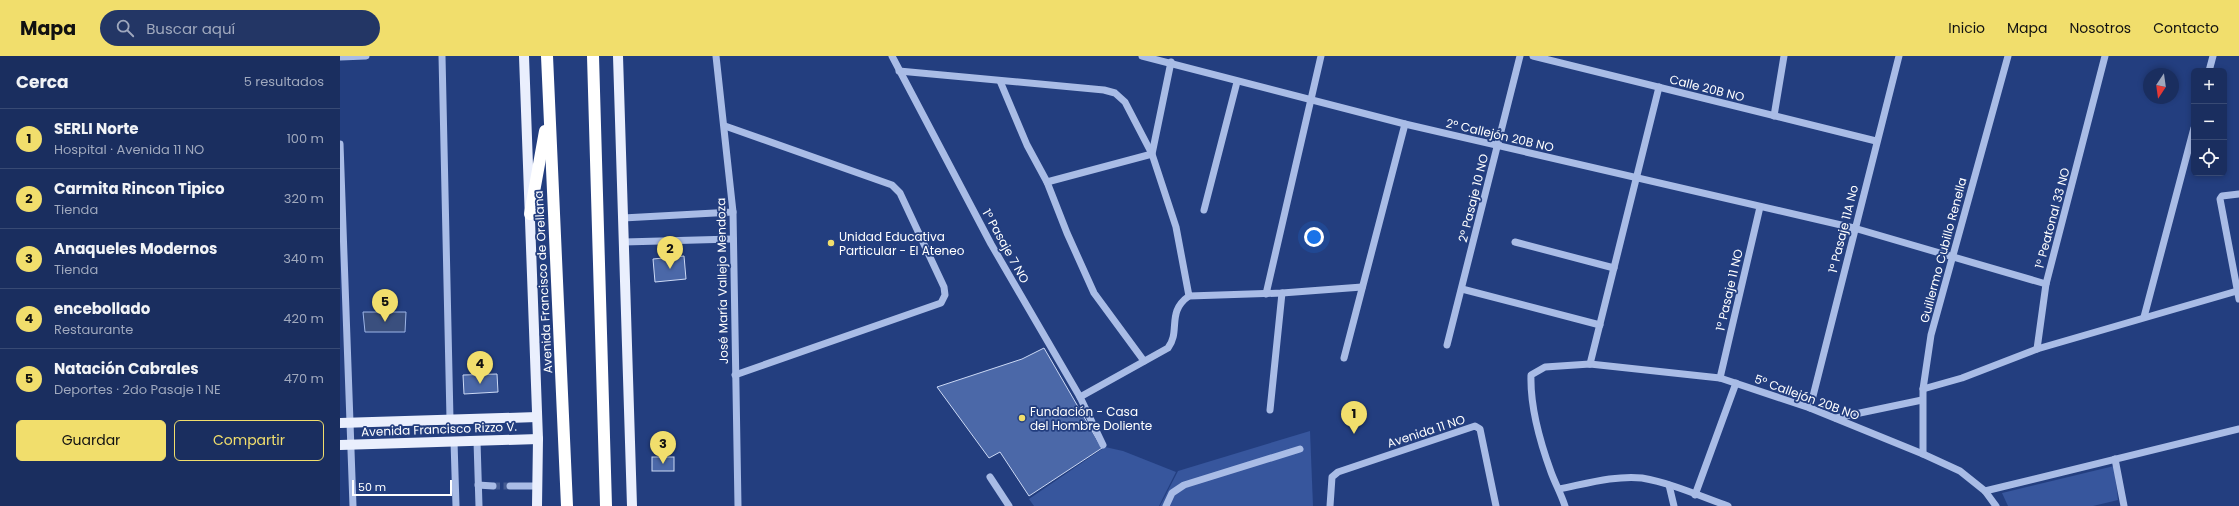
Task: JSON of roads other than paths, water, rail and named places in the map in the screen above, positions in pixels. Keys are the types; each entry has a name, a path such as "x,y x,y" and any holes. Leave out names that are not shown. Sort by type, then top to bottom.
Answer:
{"highway":[{"name":"Avenida Francisco de Orellana","path":"547,56 567,506"},
{"path":"593,56 606,506"},
{"path":"530,214 549,111"}],"main road":[{"name":"Avenida Francisco de Orellana","path":"524,56 538,439 538,506"},
{"path":"618,56 632,506"},
{"name":"Avenida Francisco Rizzo V.","path":"340,423 537,417"},
{"name":"Avenida Francisco Rizzo V.","path":"340,445 538,439"}],"street":[{"path":"340,57 366,56"},
{"path":"442,56 450,419"},
{"name":"José María Vallejo Mendoza","path":"716,56 733,212 738,506"},
{"name":"1° Pasaje 7 NO","path":"892,56 991,244 1080,396 1103,446"},
{"name":"2° Callejón 20B NO","path":"1142,56 1171,62 1237,82 1405,124 1854,228"},
{"path":"1266,294 1321,56"},
{"name":"2° Pasaje 10 NO","path":"1447,345 1520,56"},
{"name":"Calle 20B NO","path":"1533,56 1876,141"},
{"path":"1774,116 1784,56"},
{"name":"1° Pasaje 11A No","path":"1810,408 1854,228 1899,56"},
{"name":"Guillermo Cubillo Renella","path":"1923,454 1922,400 1931,335 2008,56"},
{"name":"1° Peatonal 33 NO","path":"1854,228 2046,284 2105,56"},
{"path":"2210,68 2213,56"},
{"path":"1152,154 1171,62"},
{"path":"899,71 1104,90 1115,93 1125,102 1152,154 1176,227 1189,296"},
{"path":"1000,81 1027,145 1047,182 1067,233 1094,293 1144,361"},
{"path":"1204,210 1237,82"},
{"path":"1590,364 1659,87"},
{"path":"1344,358 1405,124"},
{"path":"724,126 892,185 900,193 944,287 945,296 941,303 735,375"},
{"path":"2144,318 2191,139"},
{"path":"340,144 353,506"},
{"path":"1047,182 1152,154"},
{"path":"2239,194 2222,196 2220,199 2239,299"},
{"name":"1° Pasaje 11 NO","path":"1720,378 1760,206"},
{"path":"623,218 733,212"},
{"path":"624,242 733,239"},
{"path":"1515,242 1614,268"},
{"path":"2037,349 2046,284"},
{"path":"1080,396 1168,348 1172,344 1175,314 1180,302 1189,296 1266,294 1362,287"},
{"path":"1462,289 1600,325"},
{"path":"1923,389 1962,378 2037,349 2111,329 2237,291"},
{"path":"1270,410 1282,293"},
{"name":"5° Callejón 20B NO","path":"1559,489 1551,473 1538,428 1531,392 1531,375 1545,367 1590,364 1720,378 1810,408 1923,454 1960,471 1985,491 1996,506"},
{"path":"1695,495 1736,383"},
{"path":"1836,418 1922,400"},
{"name":"Avenida 11 NO","path":"1330,506 1332,477 1338,472 1476,426 1480,428 1496,506"},
{"path":"1985,491 2239,429"},
{"path":"454,441 456,506"},
{"path":"477,441 479,506"},
{"path":"1166,506 1172,493 1184,485 1300,449"},
{"path":"2115,459 2124,506"},
{"path":"990,477 1009,506"},
{"path":"1565,506 1559,489 1613,480 1641,478 1669,485 1728,506"},
{"path":"478,485 493,486"},
{"path":"1669,485 1674,506"},
{"path":"510,486 537,486"}],"tunnel":[{"path":"493,486 510,486"}],"place":[{"name":"Unidad Educativa Particular - El Ateneo","path":"831,243"},
{"name":"Carmita Rincon Tipico","path":"670,269"},
{"name":"Natación Cabrales","path":"385,322"},
{"name":"encebollado","path":"480,384"},
{"name":"Fundación - Casa del Hombre Doliente","path":"1022,418"},
{"name":"SERLI Norte","path":"1354,434"},
{"name":"Anaqueles Modernos","path":"663,464"}]}
